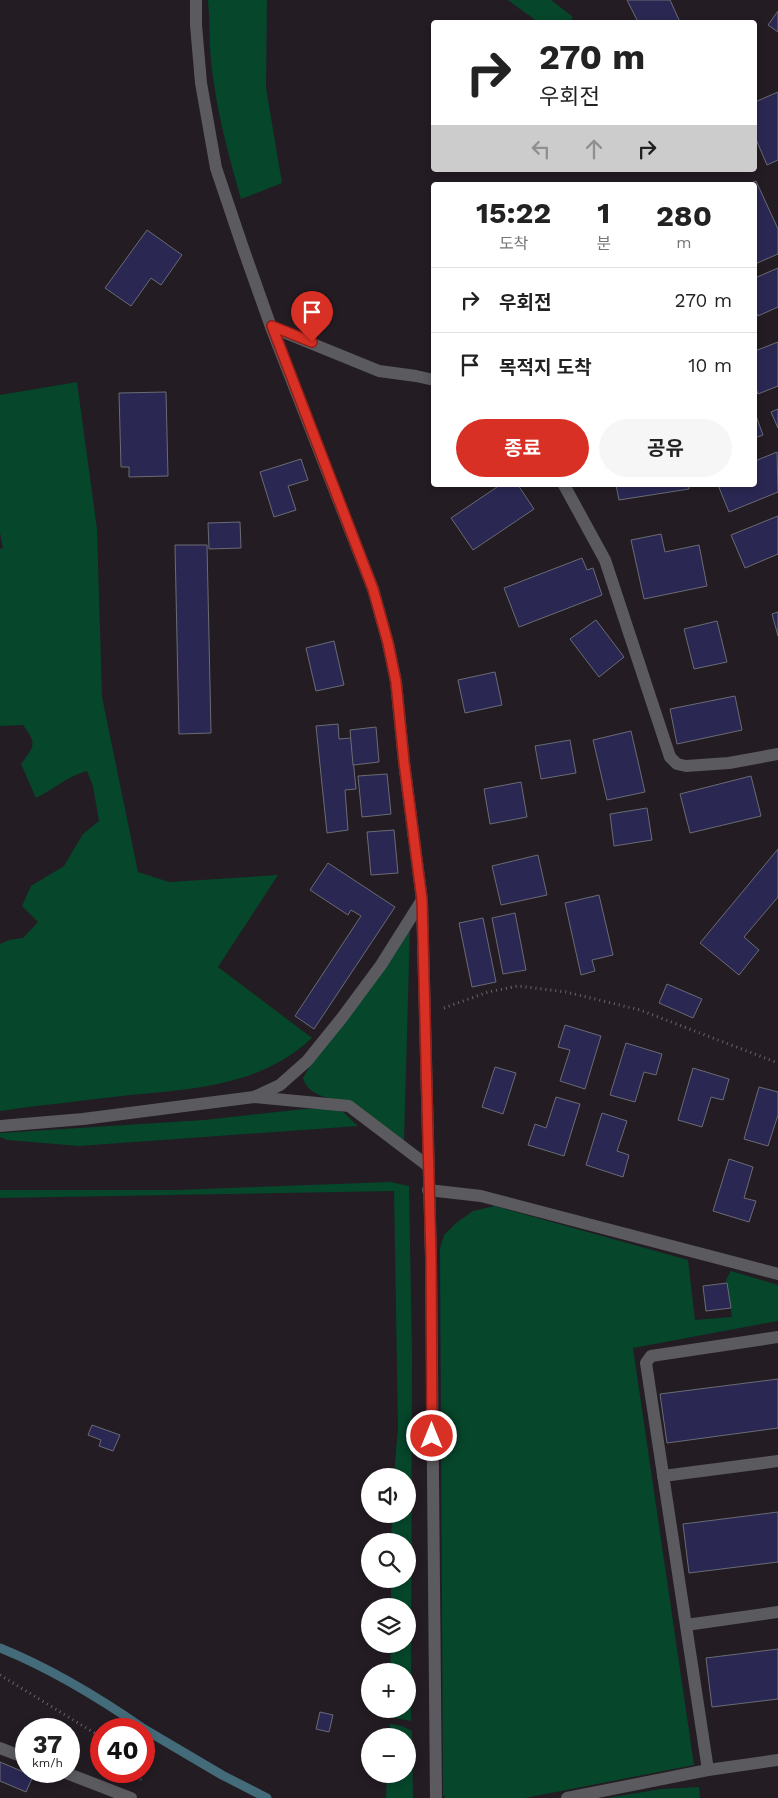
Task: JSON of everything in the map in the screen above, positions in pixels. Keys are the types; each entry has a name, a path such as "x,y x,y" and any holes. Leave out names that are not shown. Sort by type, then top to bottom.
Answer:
{"street":[{"path":"196,0 196,26 201,83 216,168 272,326 373,589 388,643 396,682 404,762 422,900 431,1268 436,1798"},
{"path":"272,326 379,371 431,379"},
{"path":"565,487 605,560 670,758 677,764 686,766 729,763 778,754"},
{"path":"254,1097 280,1085 307,1061 341,1020 381,964 422,900"},
{"path":"0,1126 83,1119 254,1097 349,1106 428,1166"},
{"path":"428,1190 481,1196 778,1274"},
{"path":"708,1770 646,1363 651,1356 778,1337"},
{"path":"663,1476 778,1461"},
{"path":"686,1626 778,1612"},
{"path":"0,1748 15,1754"},
{"path":"566,1798 708,1770 778,1760"},
{"path":"80,1778 131,1798"}],"path":[{"path":"424,1014 488,992 518,986 566,992 640,1010 778,1063"},
{"path":"0,1675 90,1730"}],"green space":[{"path":"208,0 267,0 266,88 282,183 241,199 227,148 216,96 211,62"},
{"path":"508,0 551,0 573,17 571,20 535,20"},
{"path":"77,382 97,529 102,697 138,872 169,882 278,875 218,967 312,1038 291,1055 269,1067 222,1083 198,1088 0,1111 0,944 9,940 23,938 38,922 22,906 31,886 64,866 83,834 99,821 93,786 87,771 67,779 36,798 21,764 33,744 31,736 23,725 0,726 0,549 3,548 0,533 0,395"},
{"path":"410,928 404,1142 387,1131 362,1108 312,1091 306,1085 303,1078 311,1064"},
{"path":"304,1109 329,1109 343,1112 358,1126 79,1146 7,1140 0,1137 0,1133 204,1120"},
{"path":"390,1182 409,1186 412,1468 395,1468 398,1427 394,1191 0,1198 0,1190 176,1190"},
{"path":"495,1206 688,1260 695,1320 732,1317 726,1280 731,1271 778,1285 778,1321 633,1348 694,1765 525,1798 445,1798 443,1795 440,1248 444,1235 456,1223 473,1211"},
{"path":"392,1523 412,1523 412,1533 391,1533"},
{"path":"391,1588 411,1588 411,1598 391,1598"},
{"path":"391,1653 411,1653 411,1663 390,1663"},
{"path":"395,1718 411,1718 411,1721"},
{"path":"390,1724 406,1728 390,1728"},
{"path":"387,1783 413,1783 413,1798 386,1798"},
{"path":"699,1787 700,1798 607,1798 661,1789"}],"building":[{"path":"627,0 670,0 679,20 637,20"},
{"path":"778,11 778,32 768,25"},
{"path":"778,92 778,160 767,165 757,142 757,101"},
{"path":"757,183 778,229 778,254 757,263"},
{"path":"147,230 182,255 161,285 151,278 131,306 105,288"},
{"path":"778,268 778,307 758,316 757,314 757,277"},
{"path":"778,342 778,386 758,394 757,391 757,350"},
{"path":"166,392 168,476 129,477 129,467 121,467 119,393"},
{"path":"778,409 778,428 771,412"},
{"path":"757,418 763,435 757,437"},
{"path":"777,452 778,492 729,512 719,487 757,487 757,460"},
{"path":"301,459 308,480 288,486 296,510 274,517 260,472"},
{"path":"497,487 519,487 534,509 473,550 451,518"},
{"path":"616,487 689,487 689,489 619,500"},
{"path":"778,516 778,554 745,568 731,535"},
{"path":"240,522 241,548 209,549 208,523"},
{"path":"661,534 665,552 699,545 707,586 644,599 631,540"},
{"path":"175,545 207,545 211,733 179,734"},
{"path":"582,558 587,570 593,568 602,595 519,627 504,588"},
{"path":"778,612 778,636 772,614"},
{"path":"596,620 624,657 599,677 570,639"},
{"path":"717,621 727,662 694,669 684,629"},
{"path":"334,641 344,685 316,691 306,648"},
{"path":"495,672 502,705 465,713 458,680"},
{"path":"735,696 742,730 677,744 670,709"},
{"path":"338,724 339,739 351,738 356,789 345,790 348,830 327,833 316,726"},
{"path":"376,727 379,762 353,765 350,730"},
{"path":"631,731 645,792 607,800 593,740"},
{"path":"570,740 576,773 541,779 535,746"},
{"path":"387,774 391,814 362,817 358,776"},
{"path":"751,776 761,816 690,833 680,794"},
{"path":"521,782 527,817 490,824 484,789"},
{"path":"647,808 652,840 614,846 610,814"},
{"path":"394,830 398,873 371,875 367,832"},
{"path":"778,849 778,897 744,937 759,950 739,975 700,943"},
{"path":"538,855 547,895 501,905 492,866"},
{"path":"328,863 395,907 314,1029 295,1016 361,916 351,910 348,915 310,890"},
{"path":"599,895 613,955 592,960 595,971 581,975 565,903"},
{"path":"515,913 526,970 503,974 492,918"},
{"path":"483,918 496,982 472,987 459,923"},
{"path":"667,984 702,999 693,1018 659,1003"},
{"path":"565,1025 601,1036 585,1089 560,1081 570,1050 558,1047"},
{"path":"626,1043 662,1054 656,1075 644,1072 635,1102 610,1095"},
{"path":"495,1067 516,1073 503,1114 482,1107"},
{"path":"693,1068 729,1079 723,1100 711,1097 702,1127 678,1120"},
{"path":"759,1087 778,1092 778,1115 768,1146 744,1139"},
{"path":"556,1097 580,1104 564,1156 528,1145 535,1124 546,1128"},
{"path":"602,1113 627,1121 617,1151 629,1155 623,1177 586,1165"},
{"path":"729,1159 753,1167 744,1198 756,1201 749,1222 713,1211"},
{"path":"727,1283 731,1308 706,1311 703,1286"},
{"path":"778,1379 778,1428 667,1443 660,1394"},
{"path":"92,1425 120,1435 113,1451 99,1446 101,1440 88,1435"},
{"path":"778,1512 778,1562 689,1573 683,1524"},
{"path":"778,1649 778,1699 712,1707 706,1658"},
{"path":"320,1712 333,1715 329,1732 316,1729"},
{"path":"0,1762 15,1768 15,1783 30,1783 26,1792 0,1781"}],"waterway":[{"path":"0,1648 74,1684 127,1718"},
{"path":"155,1735 222,1775 267,1798"}],"route":[{"path":"312,342 272,326 373,589 388,643 396,682 404,762 422,900 431,1258 432,1436"}]}
